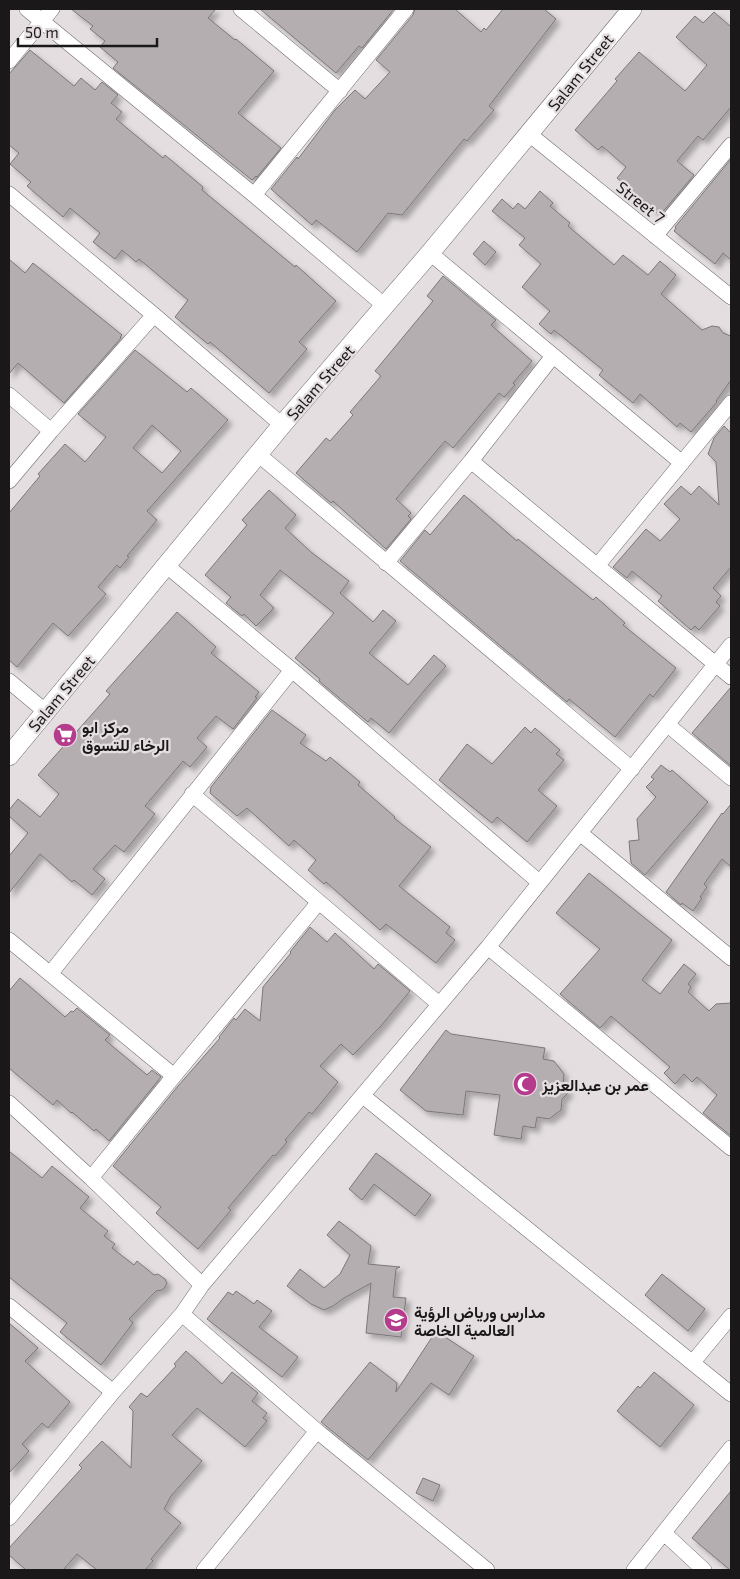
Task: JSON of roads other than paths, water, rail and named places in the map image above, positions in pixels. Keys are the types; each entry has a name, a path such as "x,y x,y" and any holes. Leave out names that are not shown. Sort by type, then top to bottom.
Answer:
{"street":[{"path":"27,9 254,195 385,306"},
{"path":"9,61 52,9"},
{"path":"241,9 340,91"},
{"path":"254,195 406,9"},
{"name":"Salam Street","path":"9,756 282,425 430,253 632,9"},
{"name":"Street 7","path":"530,134 731,296"},
{"path":"655,236 731,145"},
{"path":"9,194 282,425"},
{"path":"430,253 682,463"},
{"path":"9,481 154,315"},
{"path":"386,563 471,461 553,356"},
{"path":"9,395 51,431"},
{"path":"597,566 731,403"},
{"path":"259,454 632,769"},
{"path":"471,461 731,677"},
{"path":"167,566 292,670 539,882"},
{"path":"9,1518 488,947 731,645"},
{"path":"50,974 292,670"},
{"path":"9,681 46,712"},
{"path":"668,725 731,778"},
{"path":"192,794 439,1004"},
{"path":"580,833 731,958"},
{"path":"91,1178 319,902"},
{"path":"9,940 174,1076"},
{"path":"488,947 731,1148"},
{"path":"363,1096 731,1394"},
{"path":"9,1103 91,1178 202,1286"},
{"path":"9,1306 113,1392"},
{"path":"182,1314 317,1431 487,1570"},
{"path":"693,1362 731,1316"},
{"path":"204,1570 317,1431"},
{"path":"634,1570 731,1448"},
{"path":"664,1533 704,1570"}],"place":[{"name":"مركز ابو الرخاء للتسوق","path":"65,735"},
{"name":"عمر بن عبدالعزيز","path":"525,1084"},
{"name":"مدارس ورياض الرؤية العالمية الخاصة","path":"396,1320"}]}
